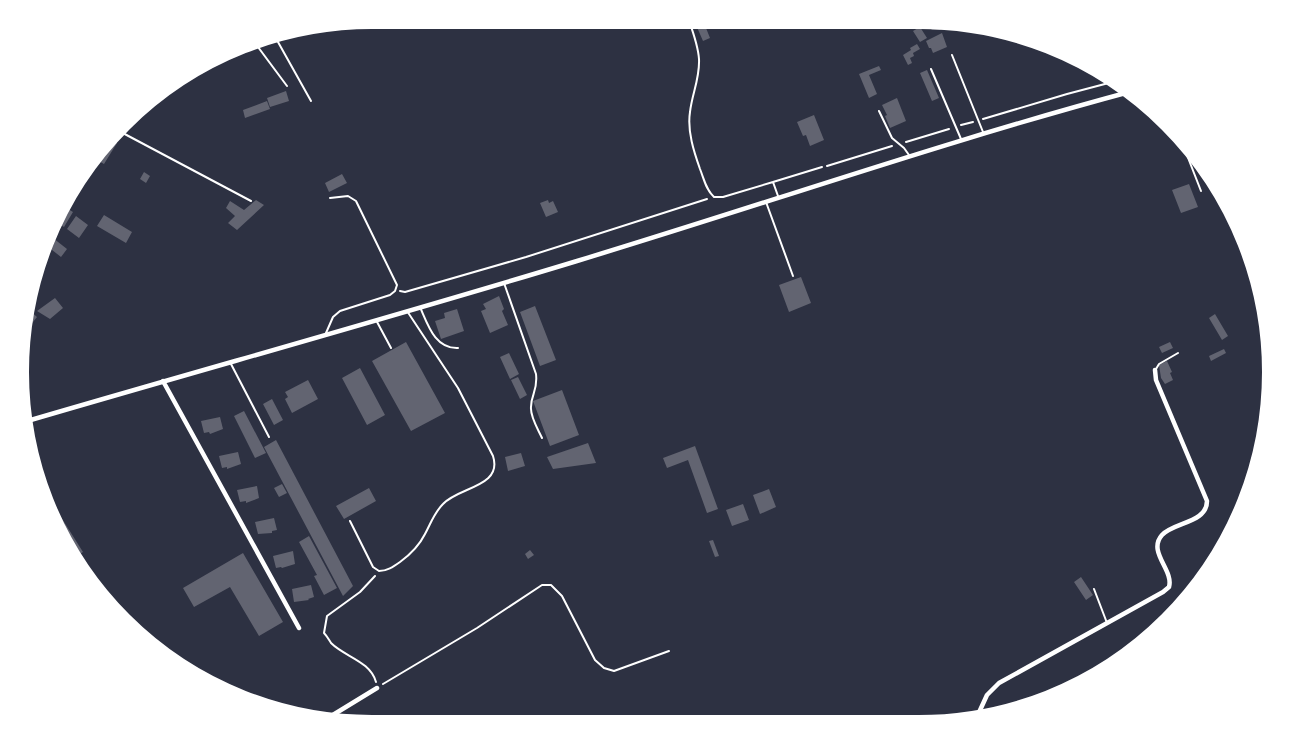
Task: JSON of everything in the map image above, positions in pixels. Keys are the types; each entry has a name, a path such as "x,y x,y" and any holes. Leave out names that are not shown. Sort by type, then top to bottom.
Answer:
{"street":[{"path":"30,420 504,283 984,134 1123,94"},
{"path":"979,712 987,695 999,683 1169,588 1170,577 1158,550 1161,536 1165,532 1200,515 1207,506 1206,495 1156,380 1155,370"},
{"path":"163,381 299,628"},
{"path":"332,715 377,688"}],"lane":[{"path":"691,26 696,43 699,65 696,89 689,114 689,128 707,188 714,197 822,167"},
{"path":"258,46 288,86"},
{"path":"952,55 984,134"},
{"path":"931,69 962,141"},
{"path":"879,111 888,132 904,148 909,157"},
{"path":"123,133 251,201"},
{"path":"1186,153 1201,191"},
{"path":"773,182 778,198"},
{"path":"325,335 336,313 390,296 395,291 396,282 358,203 351,196 330,198"},
{"path":"766,202 793,276"},
{"path":"504,283 536,374 536,390 531,410 542,438"},
{"path":"420,307 437,340 448,347 458,348"},
{"path":"350,521 371,564 379,571 388,570 408,556 418,546 437,510 446,501 487,480 495,468 493,456 466,403 407,311"},
{"path":"376,320 391,348"},
{"path":"1155,370 1159,364 1178,353"},
{"path":"230,362 270,437"},
{"path":"1094,589 1107,623"}],"path":[{"path":"275,40 311,101"},
{"path":"822,167 977,120 1108,83"},
{"path":"395,291 405,292 526,257 714,197"},
{"path":"379,571 360,592 327,616 324,633 332,643 364,664 375,677 377,688 477,628 542,585 551,585 562,596 595,660 604,668 614,671 669,651"}],"building":[{"path":"696,26 705,26 710,38 703,41"},
{"path":"928,26 943,27 940,30 932,30"},
{"path":"920,27 927,38 920,42 913,31"},
{"path":"942,33 947,47 933,53 926,41"},
{"path":"917,44 920,49 913,53 914,56 910,58 912,63 908,65 903,55"},
{"path":"879,66 881,70 869,75 877,94 869,98 859,74"},
{"path":"927,70 939,98 932,101 920,73"},
{"path":"286,91 289,101 270,107 267,98"},
{"path":"897,98 906,121 890,128 882,105"},
{"path":"267,101 270,109 245,118 243,110"},
{"path":"814,115 824,140 810,146 806,135 803,136 797,122"},
{"path":"115,141 117,143 104,164 99,161"},
{"path":"144,172 150,176 146,183 140,179"},
{"path":"342,174 347,183 329,192 325,183"},
{"path":"1189,184 1198,207 1181,213 1172,190"},
{"path":"256,200 264,205 237,230 228,223 235,216 226,208 230,201 244,210"},
{"path":"548,200 549,203 553,201 558,212 546,217 540,203"},
{"path":"68,209 73,212 64,227 60,224"},
{"path":"104,215 132,232 126,243 97,226"},
{"path":"76,216 88,225 79,238 67,229"},
{"path":"54,239 67,249 61,257 50,248"},
{"path":"801,277 811,303 789,312 779,285"},
{"path":"499,296 504,309 502,311 508,325 490,333 481,311 486,309 483,304"},
{"path":"55,298 63,308 50,319 37,311"},
{"path":"535,306 556,360 540,366 520,312"},
{"path":"457,309 464,331 441,339 435,321 445,318 444,313"},
{"path":"32,312 37,317 29,327"},
{"path":"1215,314 1228,336 1222,340 1209,318"},
{"path":"406,342 445,413 411,431 372,361"},
{"path":"1170,342 1173,348 1162,353 1159,347"},
{"path":"1224,349 1226,353 1211,361 1209,356"},
{"path":"509,353 519,374 510,379 500,357"},
{"path":"1167,361 1173,380 1165,384 1161,378 1159,365"},
{"path":"360,368 385,415 367,425 342,378"},
{"path":"518,377 527,395 520,399 511,380"},
{"path":"308,380 318,399 292,413 285,399 288,397 285,392"},
{"path":"562,390 579,435 550,446 533,401"},
{"path":"272,399 283,420 274,425 263,404"},
{"path":"244,411 266,453 255,458 234,416"},
{"path":"220,417 223,429 210,434 209,432 204,433 201,421"},
{"path":"276,440 353,586 343,596 264,447"},
{"path":"588,443 596,463 553,469 547,457"},
{"path":"695,446 718,509 707,513 688,460 667,468 663,458"},
{"path":"238,452 241,464 227,469 227,467 222,468 219,456"},
{"path":"521,453 525,466 508,471 505,457"},
{"path":"282,484 287,493 279,497 274,488"},
{"path":"257,486 259,498 246,503 246,501 240,502 237,490"},
{"path":"369,488 376,501 344,519 336,506"},
{"path":"769,489 776,507 760,514 753,495"},
{"path":"743,504 749,520 732,526 726,510"},
{"path":"54,505 83,552 79,554 73,545"},
{"path":"274,518 277,530 272,531 272,533 258,534 255,522"},
{"path":"309,536 337,588 324,595 314,576 317,575 299,542"},
{"path":"713,540 719,556 715,557 709,541"},
{"path":"530,550 534,555 528,559 525,554"},
{"path":"293,551 295,564 276,568 273,556"},
{"path":"243,553 283,622 259,636 230,587 194,607 183,588"},
{"path":"1081,577 1093,595 1086,600 1074,582"},
{"path":"311,585 314,597 309,600 294,602 292,589"}]}
